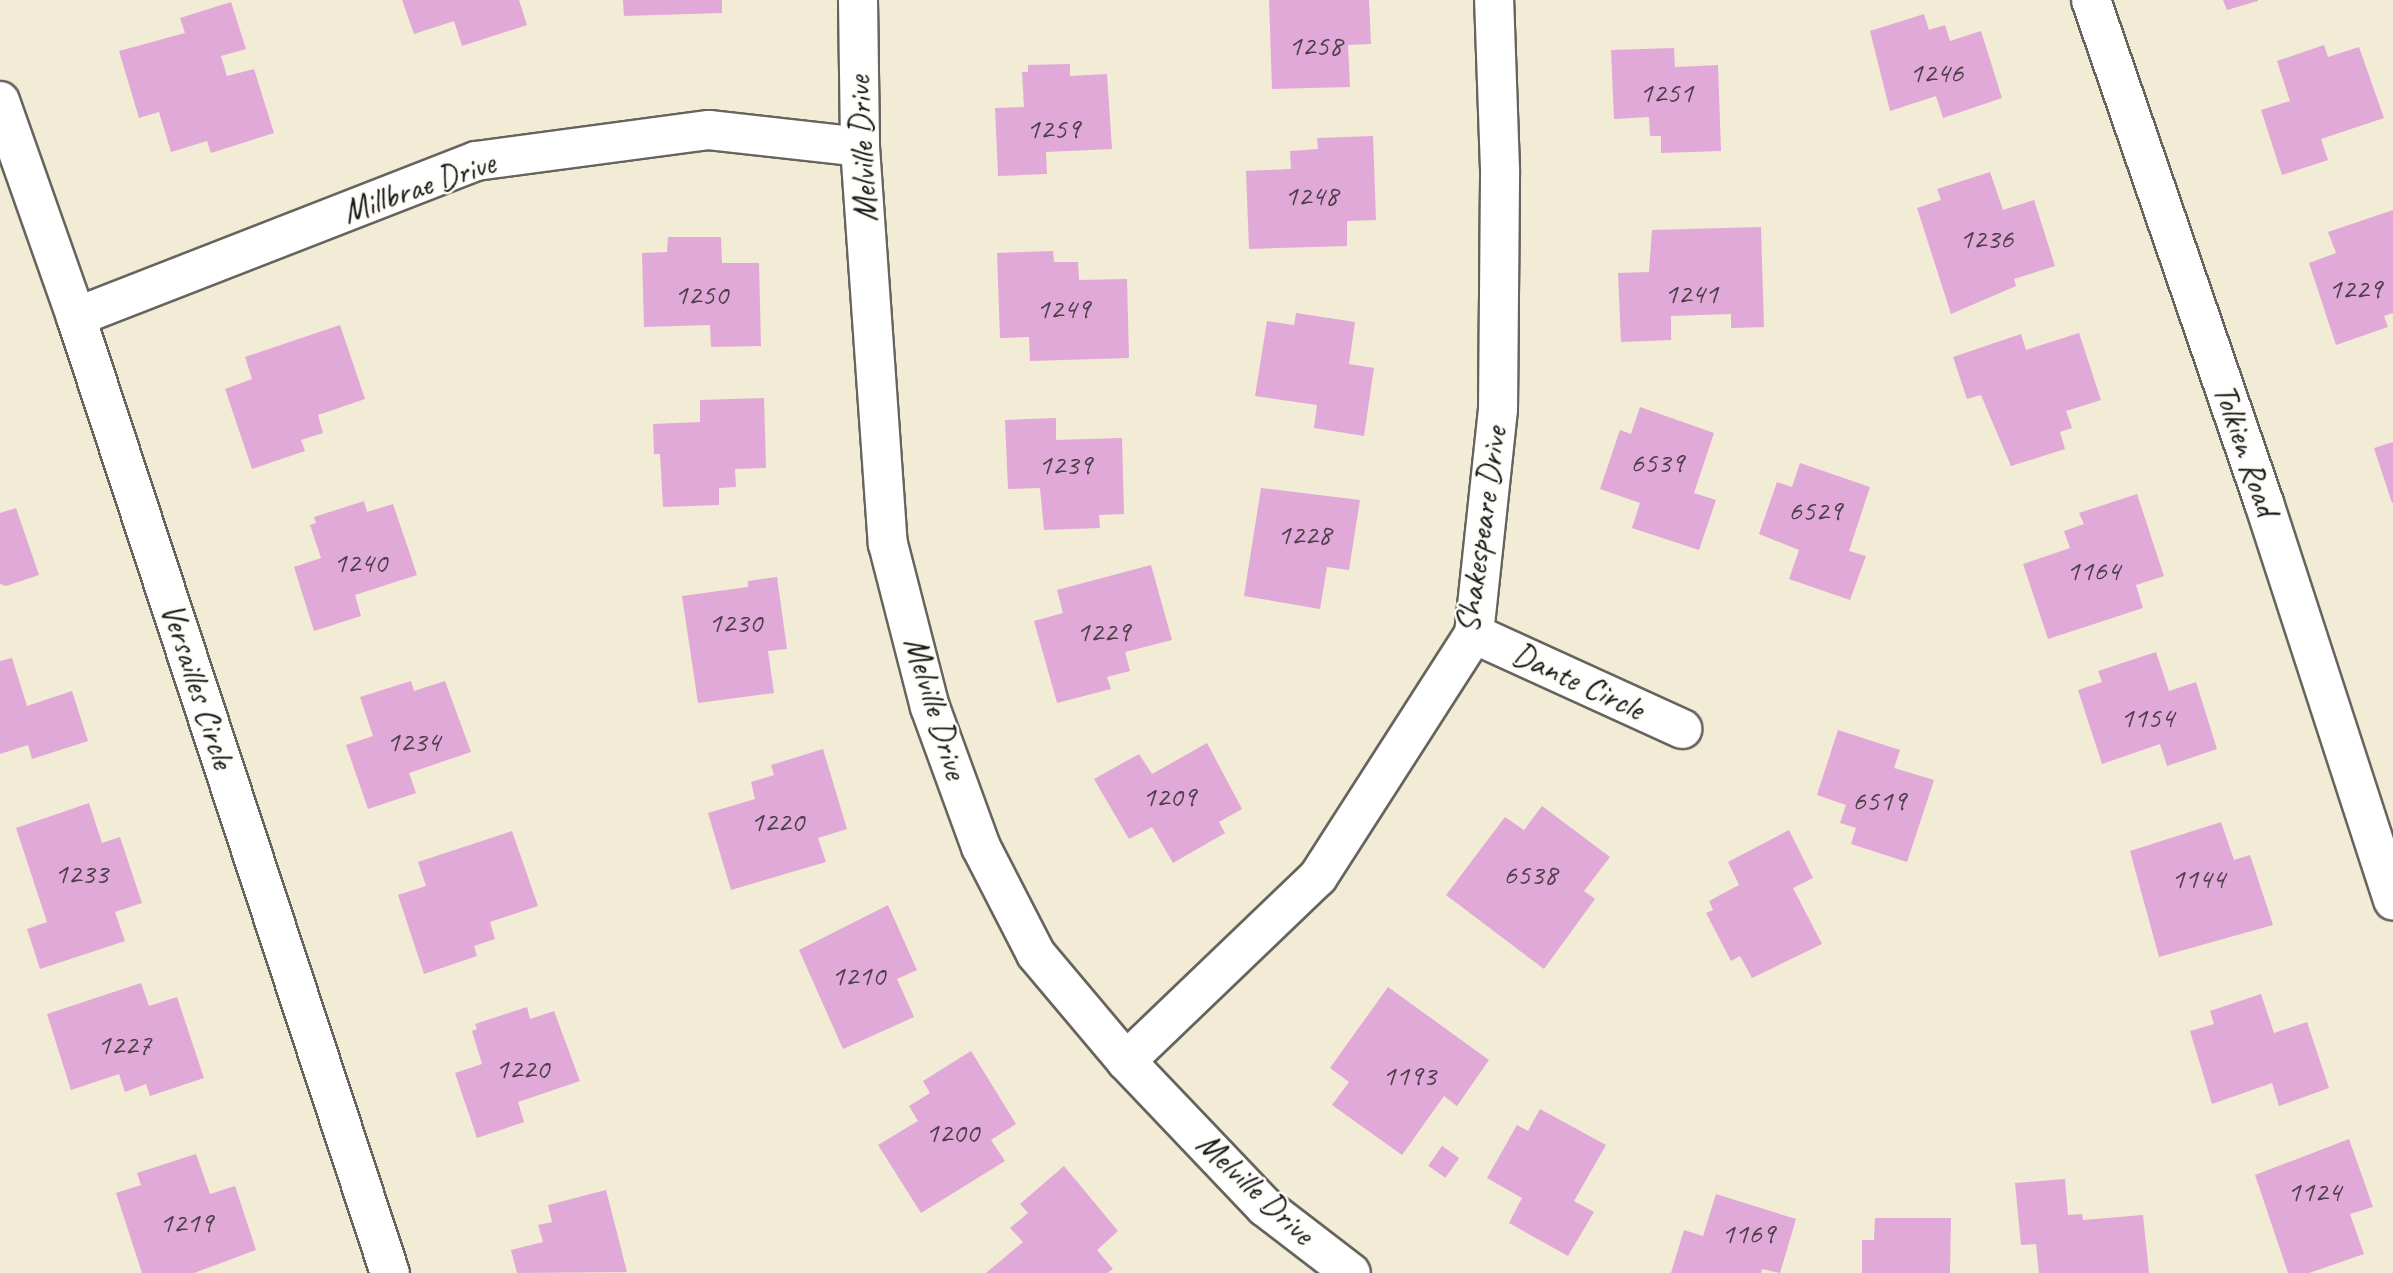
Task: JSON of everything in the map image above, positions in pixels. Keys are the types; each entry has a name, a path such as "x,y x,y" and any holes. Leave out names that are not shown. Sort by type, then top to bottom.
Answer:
{"street":[{"name":"Melville Drive","path":"858,0 860,147 888,544 930,707 981,847 1036,954 1126,1061 1265,1207 1350,1273"},
{"name":"Shakespeare Drive","path":"1126,1061 1318,877 1474,634 1498,409 1500,169 1494,0"},
{"name":"Tolkien Road","path":"2091,0 2264,503 2393,901"},
{"name":"Versailles Circle","path":"0,101 76,317 390,1273"},
{"name":"Millbrae Drive","path":"76,317 476,161 709,130 860,147"},
{"name":"Dante Circle","path":"1474,634 1682,729"}],"building":[{"path":"402,0 519,0 527,25 462,46 454,21 414,34"},
{"path":"623,0 722,0 722,13 624,16"},
{"path":"1269,0 1369,0 1371,44 1348,45 1350,87 1272,89"},
{"path":"2223,0 2258,0 2258,1 2227,10"},
{"path":"231,2 246,49 221,56 227,76 254,69 274,133 211,153 207,141 171,152 159,112 139,118 119,51 185,33 180,18"},
{"path":"1924,14 1929,30 1945,25 1950,41 1981,31 2002,98 1943,118 1936,96 1890,111 1870,31"},
{"path":"2324,45 2328,57 2359,47 2384,118 2321,139 2328,160 2282,175 2261,110 2290,101 2277,61"},
{"path":"1674,48 1675,67 1718,65 1721,151 1661,153 1661,136 1650,136 1649,117 1614,119 1611,50"},
{"path":"1070,64 1070,76 1107,74 1112,149 1046,152 1047,174 998,176 995,108 1024,107 1022,72 1028,72 1028,65"},
{"path":"1373,136 1376,220 1347,221 1347,246 1249,249 1246,171 1291,169 1290,151 1318,149 1317,138"},
{"path":"1990,172 2003,210 2034,200 2055,266 2014,279 2016,286 1951,314 1917,208 1941,200 1937,189"},
{"path":"2393,210 2393,313 2384,316 2388,327 2336,345 2309,263 2336,253 2328,232"},
{"path":"1761,227 1764,327 1731,328 1731,314 1671,316 1671,340 1621,342 1618,273 1649,272 1652,230"},
{"path":"668,237 721,237 722,263 759,263 761,346 711,347 710,325 644,327 642,253 667,252"},
{"path":"1053,251 1054,262 1078,262 1079,280 1127,279 1129,358 1030,361 1029,337 1000,338 997,253"},
{"path":"1296,313 1355,322 1349,364 1374,368 1364,436 1314,428 1317,405 1255,396 1267,321 1294,325"},
{"path":"340,325 365,399 318,415 323,433 301,440 305,451 252,469 225,389 252,379 245,357"},
{"path":"2079,333 2101,400 2066,411 2072,428 2060,432 2065,449 2011,466 1981,395 1967,399 1953,357 2021,334 2026,350"},
{"path":"764,398 766,468 735,469 736,487 719,488 719,505 663,507 660,454 654,454 653,424 700,422 700,400"},
{"path":"1640,407 1714,433 1694,493 1716,500 1699,550 1632,528 1640,503 1600,489 1620,430 1631,434"},
{"path":"1056,418 1056,440 1122,438 1124,514 1099,515 1100,528 1044,530 1040,488 1008,489 1005,420"},
{"path":"2393,442 2393,503 2392,503 2374,448"},
{"path":"1800,463 1870,487 1849,551 1866,556 1850,600 1789,579 1799,550 1759,534 1777,482 1792,487"},
{"path":"1261,488 1360,500 1349,570 1327,567 1320,609 1244,596"},
{"path":"2137,494 2164,576 2136,585 2143,608 2048,639 2023,564 2070,548 2064,531 2084,524 2079,513"},
{"path":"364,501 367,512 393,504 417,575 355,595 361,616 314,631 294,567 321,558 310,525 316,523 314,517"},
{"path":"16,508 39,575 6,586 0,584 0,513"},
{"path":"1151,565 1172,640 1125,652 1130,671 1107,677 1111,689 1057,703 1034,621 1063,613 1057,590"},
{"path":"777,577 787,649 768,651 774,693 698,703 682,596 748,587 748,581"},
{"path":"2156,652 2169,691 2196,682 2217,749 2167,766 2160,744 2102,764 2078,690 2102,682 2098,671"},
{"path":"12,658 27,706 72,691 88,741 32,759 28,745 0,754 0,661"},
{"path":"411,681 414,691 445,681 471,752 409,773 416,793 368,809 346,745 373,736 360,697"},
{"path":"1838,730 1900,750 1894,768 1934,780 1907,862 1851,844 1856,828 1840,823 1846,805 1817,795"},
{"path":"1207,743 1242,809 1219,822 1225,833 1173,863 1152,827 1129,839 1094,779 1139,754 1152,774"},
{"path":"823,749 847,829 818,838 826,862 731,890 708,813 755,799 751,782 774,775 771,765"},
{"path":"89,803 102,843 120,837 142,903 115,912 125,941 40,969 27,929 47,922 16,828"},
{"path":"1542,806 1610,857 1584,891 1595,899 1544,969 1446,895 1505,817 1524,830"},
{"path":"2221,822 2234,860 2250,855 2273,925 2159,957 2130,851"},
{"path":"1789,830 1813,878 1793,888 1822,944 1752,978 1740,956 1731,961 1706,913 1713,910 1709,901 1739,885 1728,862"},
{"path":"512,831 538,906 490,922 495,939 474,946 477,956 424,974 398,895 426,886 418,862"},
{"path":"888,905 917,970 897,979 914,1017 843,1049 799,950"},
{"path":"141,983 149,1006 177,997 204,1078 150,1096 146,1084 125,1092 119,1074 71,1090 47,1014"},
{"path":"1388,987 1489,1060 1457,1106 1444,1096 1402,1155 1332,1105 1349,1082 1330,1068"},
{"path":"2261,994 2274,1033 2307,1022 2329,1088 2279,1106 2272,1083 2212,1104 2190,1031 2214,1024 2210,1011"},
{"path":"527,1007 530,1019 554,1011 580,1081 518,1102 524,1122 477,1138 455,1073 482,1064 472,1031 477,1029 475,1024"},
{"path":"971,1051 1016,1124 991,1140 1005,1161 921,1213 878,1145 918,1121 909,1106 930,1093 923,1081"},
{"path":"1540,1109 1606,1145 1574,1201 1594,1212 1568,1256 1509,1223 1522,1198 1487,1178 1517,1125 1528,1131"},
{"path":"2349,1139 2373,1207 2350,1214 2364,1254 2309,1273 2288,1273 2255,1175"},
{"path":"1442,1146 1459,1158 1445,1178 1428,1166"},
{"path":"196,1154 210,1194 235,1186 256,1250 194,1273 142,1273 116,1193 141,1185 137,1173"},
{"path":"1064,1166 1118,1231 1097,1250 1113,1269 1107,1273 986,1273 1023,1242 1010,1228 1028,1213 1020,1204"},
{"path":"2065,1179 2068,1215 2082,1214 2083,1220 2143,1215 2149,1273 2039,1273 2036,1244 2021,1245 2015,1183"},
{"path":"606,1190 627,1272 517,1273 511,1250 543,1242 538,1225 552,1222 548,1205"},
{"path":"1716,1194 1796,1219 1780,1273 1762,1269 1761,1273 1671,1273 1684,1230 1703,1236"},
{"path":"1875,1218 1951,1218 1950,1273 1862,1273 1862,1240 1874,1240"}]}
